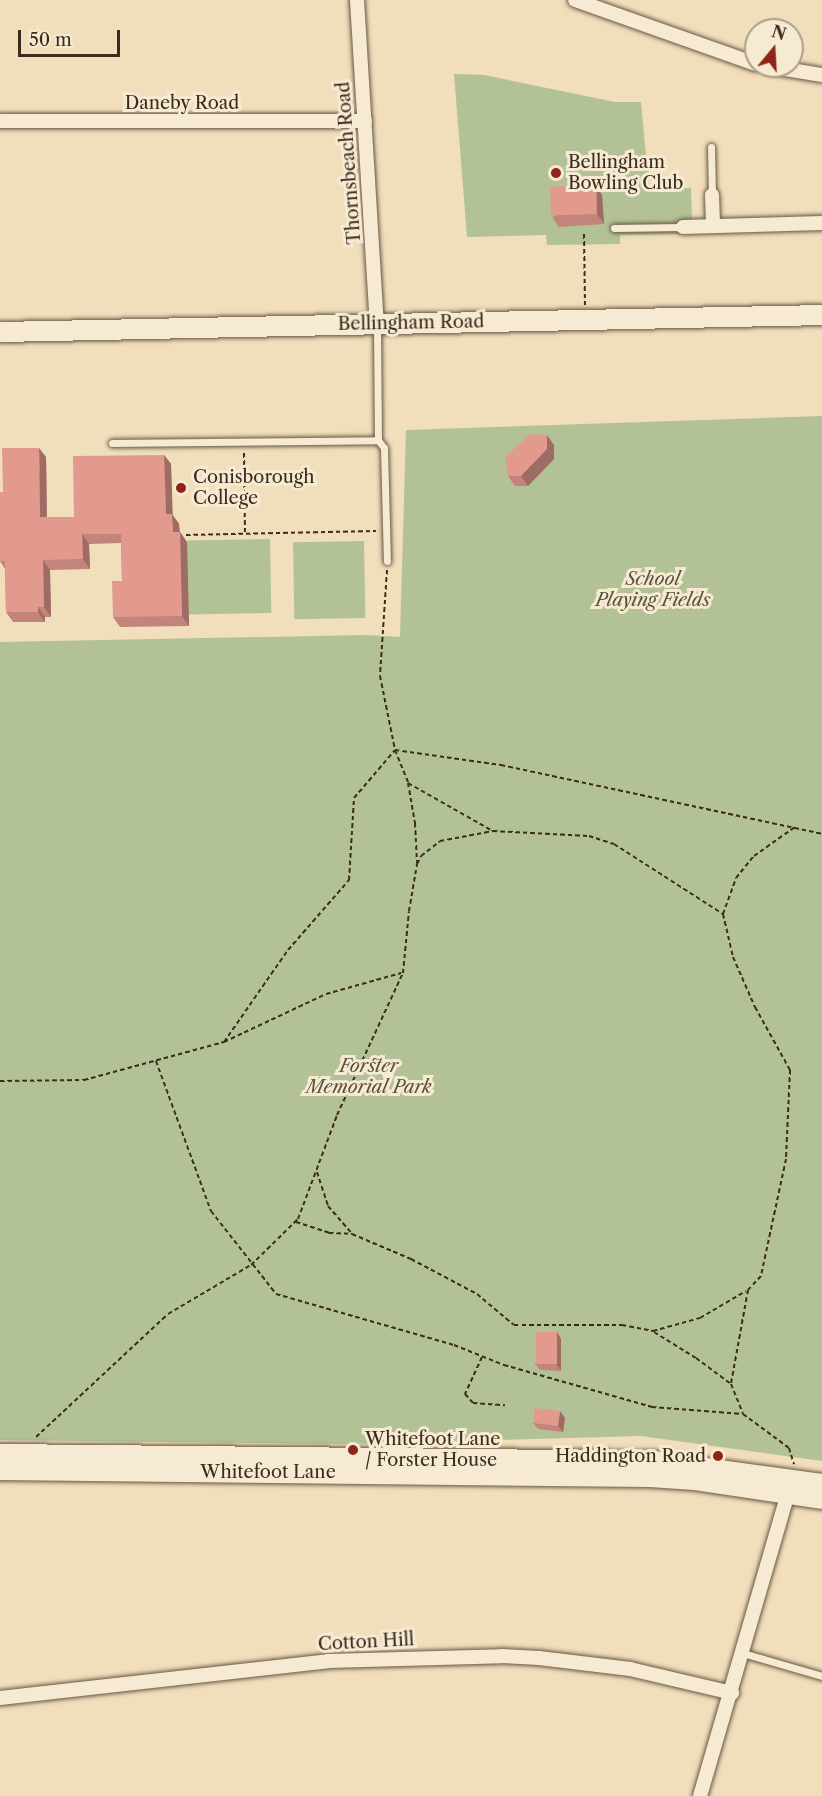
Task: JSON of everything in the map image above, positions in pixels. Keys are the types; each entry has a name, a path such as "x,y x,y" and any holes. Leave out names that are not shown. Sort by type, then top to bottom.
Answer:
{"street":[{"name":"Thornsbeach Road","path":"357,0 377,324"},
{"path":"575,0 744,60"},
{"path":"804,72 822,75"},
{"name":"Daneby Road","path":"0,122 365,121"},
{"path":"712,195 713,226"},
{"path":"683,227 822,223"},
{"name":"Bellingham Road","path":"0,332 822,315"},
{"name":"Whitefoot Lane","path":"0,1454 202,1464"},
{"name":"Whitefoot Lane","path":"0,1470 202,1464 654,1461 822,1484"},
{"path":"700,1796 732,1693 791,1479"},
{"name":"Whitefoot Lane","path":"791,1479 822,1499"},
{"name":"Cotton Hill","path":"0,1698 328,1661 502,1656 630,1669 732,1693"}],"lane":[{"path":"711,147 712,195"},
{"path":"614,228 683,227"},
{"path":"377,324 378,440 384,448 387,561"},
{"path":"112,443 378,440"},
{"path":"743,1653 822,1676"}],"path":[{"path":"584,234 585,320"},
{"path":"244,443 245,534"},
{"path":"186,535 388,531"},
{"path":"28,1444 168,1314 251,1265 295,1222 317,1172 337,1115 403,973 417,864 415,823 408,783 395,750 380,676 387,561"},
{"path":"395,750 501,765 822,834"},
{"path":"224,1042 288,950 349,880 354,798 395,750"},
{"path":"408,783 493,831"},
{"path":"653,1331 700,1318 748,1290 761,1276 786,1159 790,1070 755,1007 737,967 723,914 736,878 754,856 795,827"},
{"path":"417,864 421,856 440,841 493,831 589,836 614,844 723,914"},
{"path":"0,1081 84,1080 156,1061 224,1042 326,994 403,973"},
{"path":"156,1061 211,1210 251,1265 276,1294 454,1345 482,1357 652,1407 743,1414"},
{"path":"317,1172 328,1206 352,1234"},
{"path":"295,1222 329,1233 352,1234 411,1259 477,1294 514,1325 622,1325 653,1331 696,1358 731,1384 743,1414 789,1448 791,1479"},
{"path":"731,1384 748,1290"},
{"path":"482,1357 465,1394 473,1402 505,1405"}],"green space":[{"name":"Bellingham Bowling Club","path":"454,74 484,75 615,102 641,102 646,156 649,157 649,189 691,188 692,220 683,234 620,235 620,244 547,245 546,235 467,237"},
{"name":"Forster Memorial Park","path":"822,416 822,1461 641,1436 352,1444 0,1440 0,642 366,635 400,637 406,430"},
{"path":"270,539 271,613 188,614 187,540"},
{"path":"364,541 365,618 294,619 293,542"}],"building":[{"path":"596,185 597,214 551,216 550,187"},
{"path":"530,434 547,435 547,449 521,476 508,476 505,457"},
{"path":"2,448 39,448 40,517 74,517 73,456 164,455 166,514 172,514 173,532 180,532 182,616 113,617 112,581 122,581 121,534 82,534 83,559 43,560 44,607 38,607 38,612 6,612 5,561 0,561"},
{"path":"536,1332 557,1332 557,1364 536,1364"},
{"path":"535,1408 560,1411 558,1426 533,1423"}],"place":[{"name":"Bellingham Bowling Club","path":"556,173"},
{"name":"Conisborough College","path":"181,488"},
{"name":"Whitefoot Lane / Forster House","path":"353,1450"},
{"name":"Haddington Road","path":"718,1456"}],"park label":[{"name":"School Playing Fields","path":"653,590"}]}
